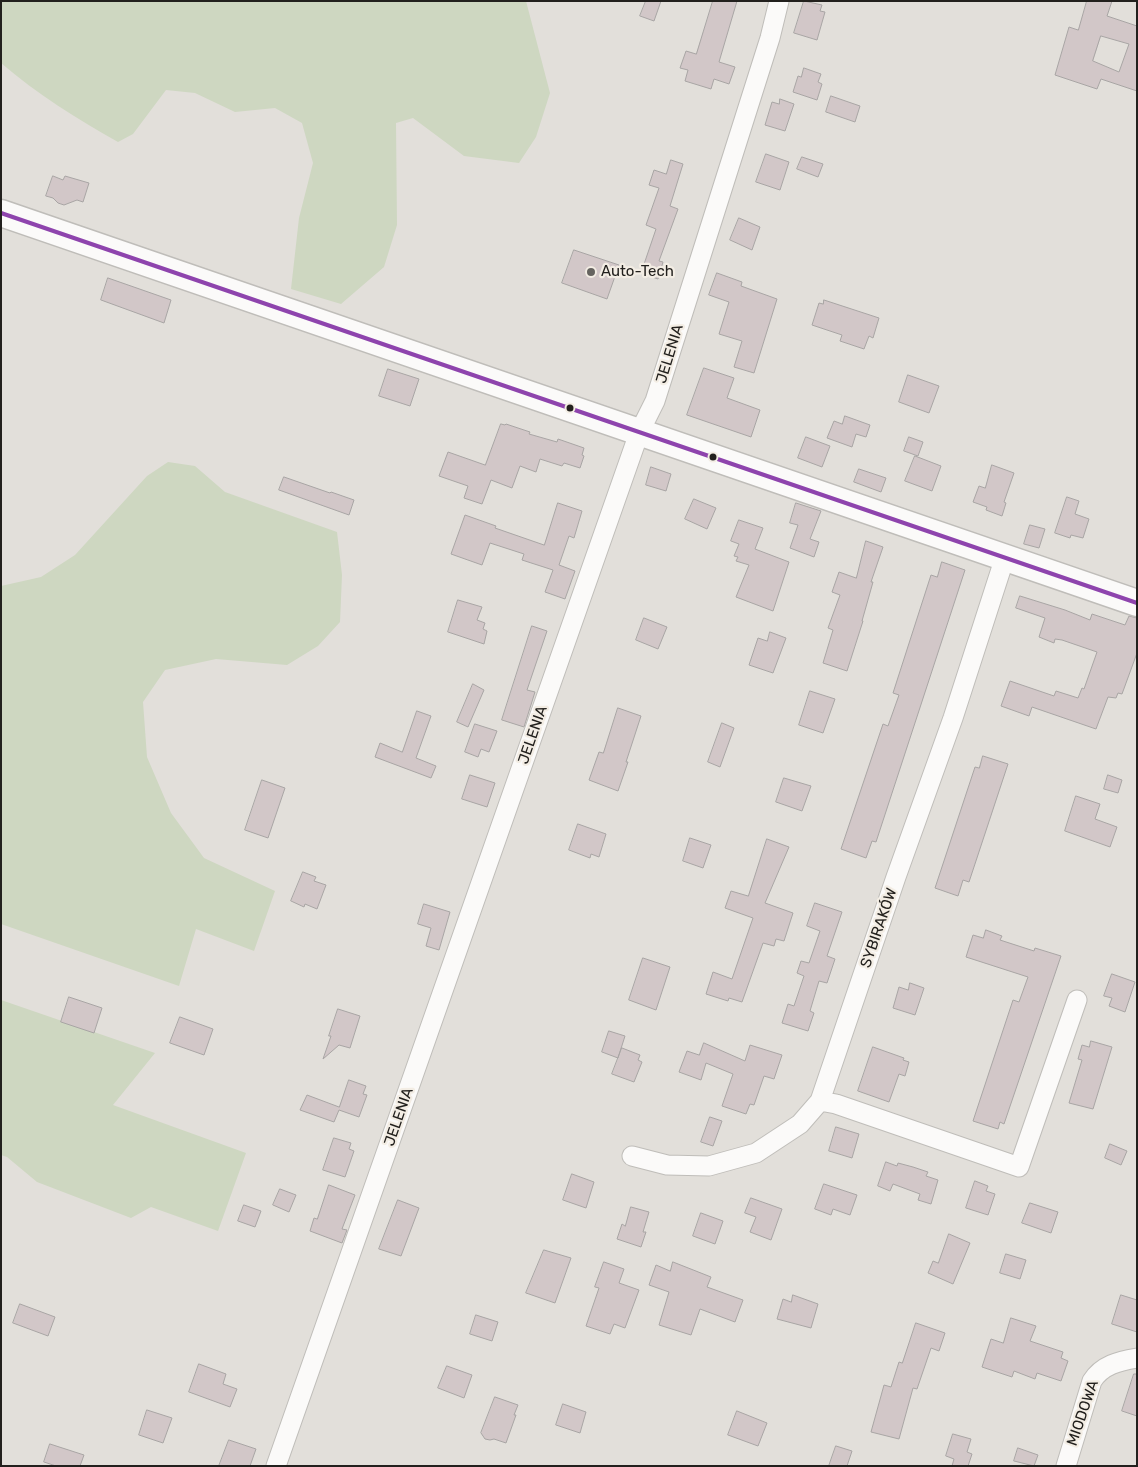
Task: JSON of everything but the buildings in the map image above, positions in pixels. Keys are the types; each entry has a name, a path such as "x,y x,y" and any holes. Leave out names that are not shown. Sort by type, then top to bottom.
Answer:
{"street":[{"name":"JELENIA","path":"276,1466 639,433 656,401 770,38 779,1"},
{"path":"1,213 1137,603"},
{"name":"SYBIRAKÓW","path":"632,1156 668,1165 709,1166 756,1153 800,1124 820,1101 896,877 953,718 1005,557"},
{"path":"820,1101 836,1104 1019,1167 1077,1000"},
{"name":"MIODOWA","path":"1066,1466 1092,1381 1097,1374 1120,1361 1137,1358"}],"green space":[{"path":"1,1 526,1 550,93 536,137 519,163 464,156 413,118 396,123 397,225 384,267 341,304 291,289 299,218 313,163 302,123 275,108 235,112 195,93 166,90 133,134 118,142 58,106 1,63"},
{"path":"168,462 195,466 225,492 337,532 342,575 340,622 318,646 287,665 216,659 165,670 143,702 147,757 171,813 204,858 275,891 254,951 196,929 179,986 1,924 1,586 41,577 75,555 147,476"},
{"path":"1,1000 155,1053 113,1105 246,1153 218,1231 151,1207 131,1218 37,1182 7,1157 1,1155"}],"transit line":[{"path":"1,213 1137,603"}],"place":[{"name":"Auto-Tech","path":"591,272"}]}
